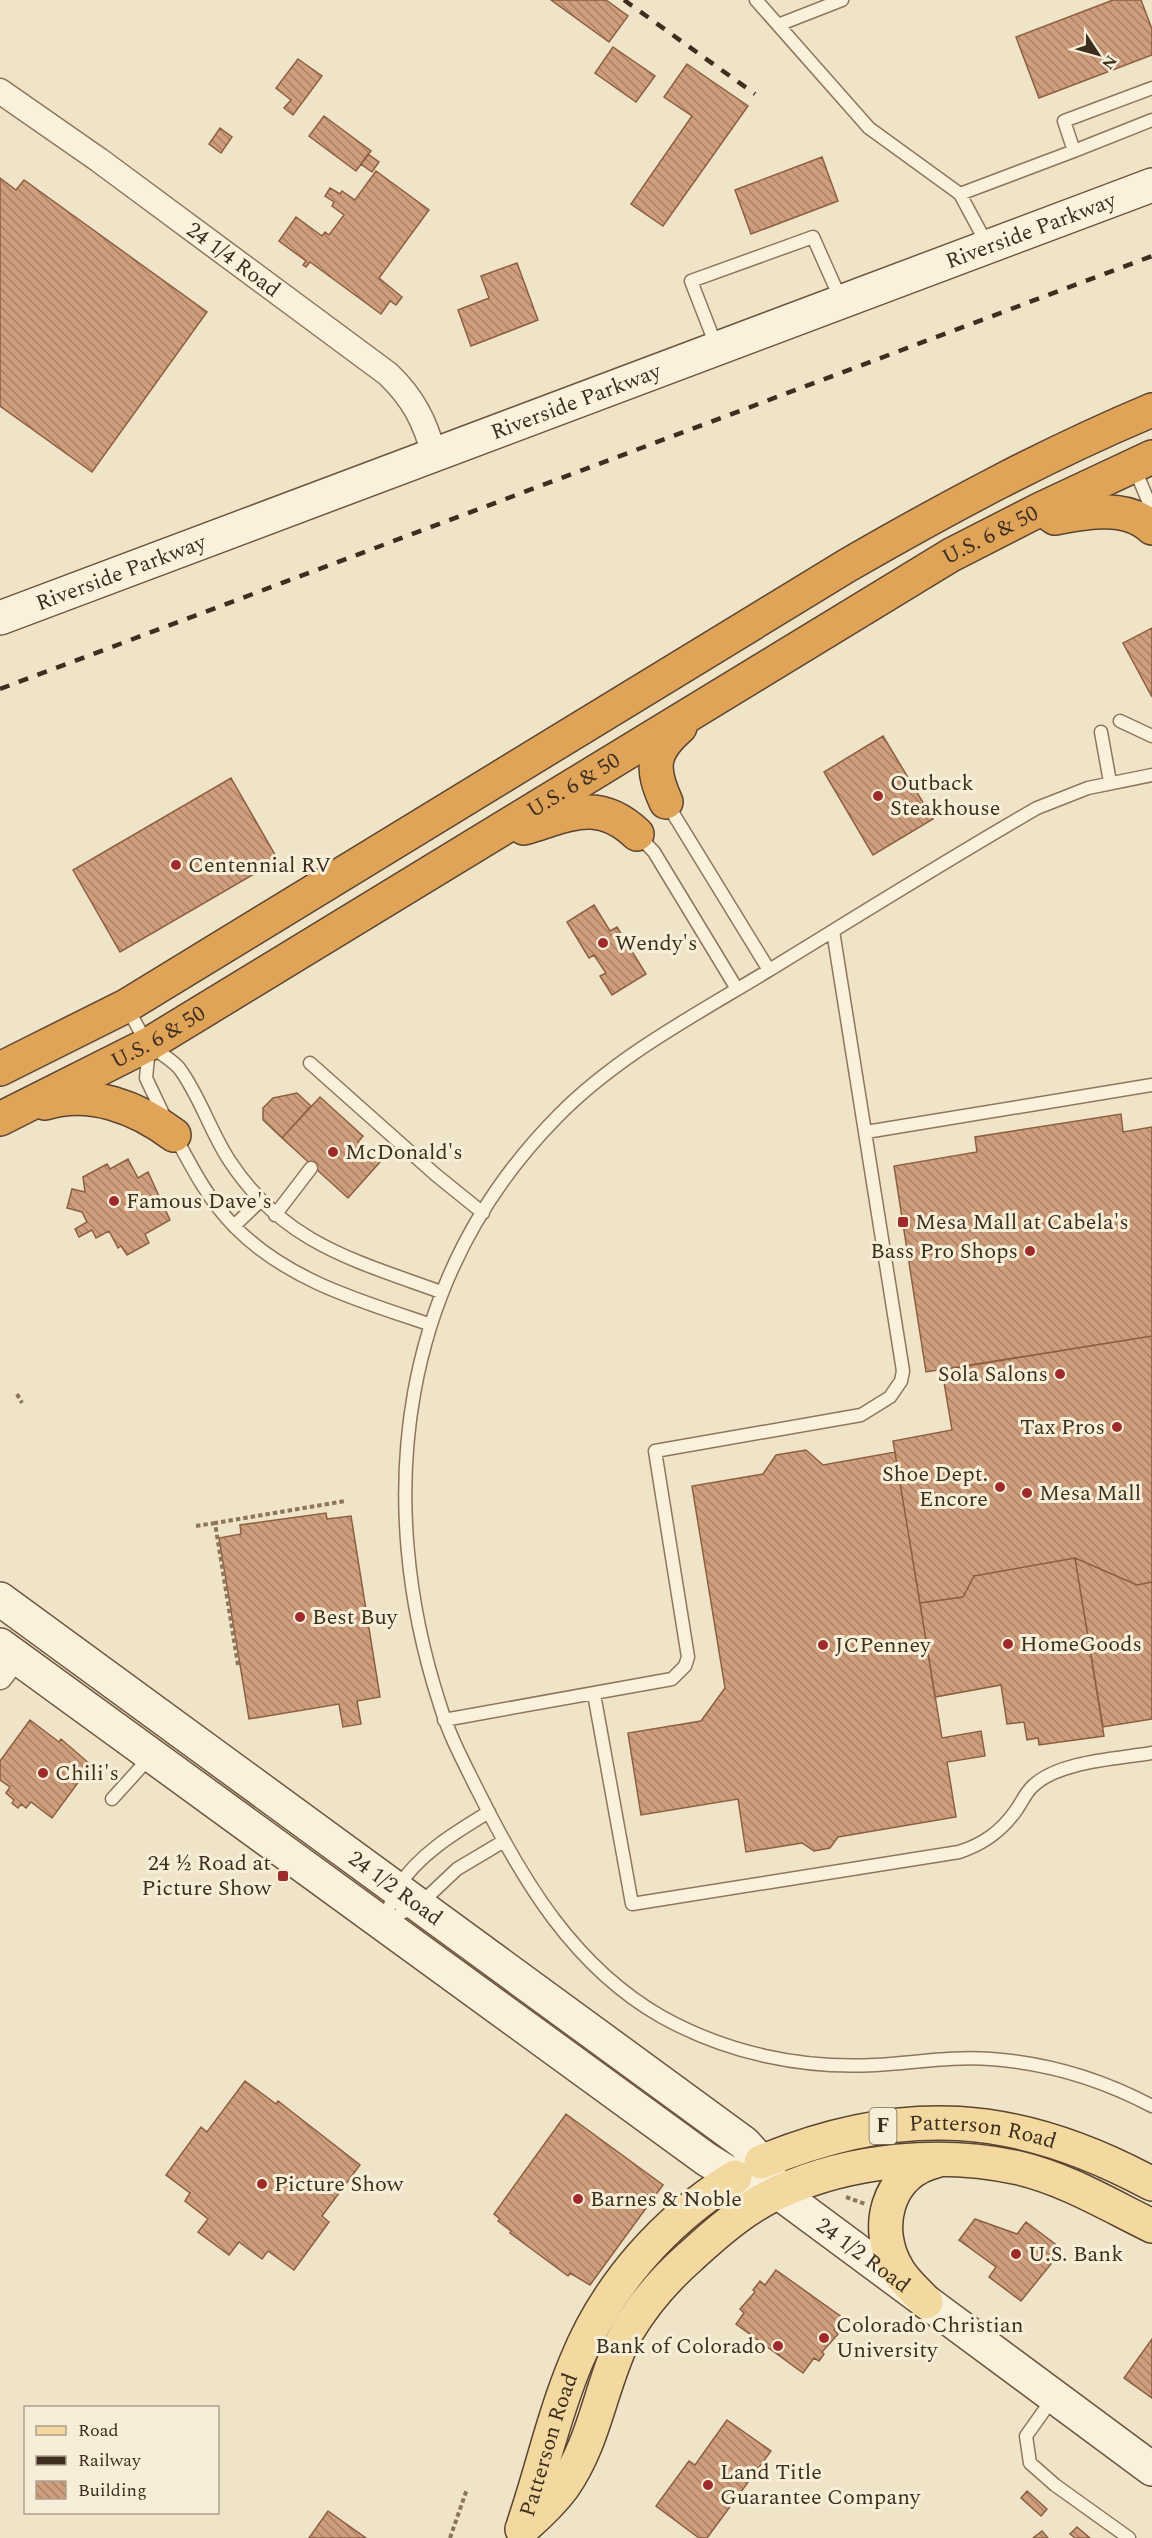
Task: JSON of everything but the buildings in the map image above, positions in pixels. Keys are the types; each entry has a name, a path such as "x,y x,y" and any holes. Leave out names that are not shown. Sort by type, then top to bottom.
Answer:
{"highway":[{"path":"963,499 1108,413 1152,390"},
{"name":"U.S. 6 & 50","path":"0,1069 126,1006 848,565 963,499 1096,434 1152,410"},
{"path":"1143,462 1139,446 1152,433"},
{"name":"U.S. 6 & 50","path":"6,1116 149,1044 931,567 1041,509 1143,462"},
{"path":"1041,509 1055,518 1087,512 1116,512 1134,517 1152,528"},
{"path":"666,802 654,767 658,751 672,734 708,703"},
{"path":"484,839 566,816 601,811 618,818 637,834"},
{"path":"6,1116 51,1101 110,1102 152,1118 174,1135"}],"main road":[{"name":"Riverside Parkway","path":"0,618 1152,185"},
{"name":"24 1/2 Road","path":"0,1599 744,2143 748,2169"},
{"path":"0,1625 18,1634 30,1636 45,1632"},
{"path":"5,1659 29,1653 54,1659 125,1701 155,1712"},
{"name":"24 1/2 Road","path":"5,1659 152,1755 697,2152 748,2169 1152,2469"},
{"name":"Patterson Road","path":"520,2534 553,2426 576,2361 609,2299 660,2235 690,2207 748,2169 810,2142 839,2134 895,2124 953,2122 1039,2136 1104,2160 1152,2184"},
{"path":"926,2302 897,2268 887,2240 885,2221 888,2204 904,2178 928,2163 949,2158"},
{"name":"Patterson Road","path":"520,2534 564,2486 577,2462 609,2372 644,2306 673,2272 728,2223 778,2192 876,2164 913,2159 949,2158 1021,2169 1055,2180 1152,2226"}],"street":[{"name":"24 1/4 Road","path":"0,91 99,160 388,374 405,391 420,412 434,455"}],"lane":[{"path":"756,0 868,128 960,194 989,247"},
{"path":"778,25 842,0"},
{"path":"1074,151 1064,121 1152,88"},
{"path":"960,194 1152,120"},
{"path":"717,348 691,281 813,237 842,301"},
{"path":"1143,462 1152,510"},
{"path":"1120,721 1152,736"},
{"path":"1101,732 1110,782"},
{"path":"1152,775 1110,782 1066,795 1037,808 737,989 633,1056 578,1097 558,1116 516,1165 483,1213 441,1292 429,1324 410,1409 405,1459 410,1569 429,1669 444,1720 504,1841 549,1914 590,1963 631,1997 686,2029 755,2054 814,2065 879,2065 956,2059 1029,2064 1098,2080 1152,2106"},
{"path":"666,802 769,970"},
{"path":"637,834 654,852 737,989"},
{"path":"444,1720 672,1679 685,1666 688,1657 655,1451 849,1419 882,1405 901,1381 903,1371 833,931"},
{"path":"126,1006 149,1044 178,1066 228,1158 260,1202 315,1243 441,1292"},
{"path":"149,1044 146,1078 197,1176 234,1226 272,1258 298,1274 356,1299 429,1324"},
{"path":"310,1063 436,1175 483,1213"},
{"path":"866,1132 1152,1085"},
{"path":"275,1215 311,1168"},
{"path":"234,1226 260,1202"},
{"path":"594,1694 632,1904 959,1852 976,1846 994,1834 1012,1816 1031,1787 1041,1780 1077,1766 1152,1754"},
{"path":"112,1799 152,1755"},
{"path":"384,1922 409,1896 414,1867 439,1845 489,1812"},
{"path":"384,1922 409,1896 504,1841"},
{"path":"1054,2397 1026,2436 1030,2463 1055,2485 1130,2538"}],"path":[{"path":"18,1394 22,1403"},
{"path":"196,1526 345,1501"},
{"path":"279,1512 280,1520"},
{"path":"215,1523 238,1665"},
{"path":"836,2193 866,2204"},
{"path":"450,2538 467,2489"}],"railway":[{"path":"624,0 755,94"},
{"path":"0,689 1152,256"}],"place":[{"name":"Outback Steakhouse","path":"878,796"},
{"name":"Centennial RV","path":"176,865"},
{"name":"Wendy's","path":"603,943"},
{"name":"McDonald's","path":"333,1152"},
{"name":"Famous Dave's","path":"114,1201"},
{"name":"Mesa Mall at Cabela's","path":"903,1222"},
{"name":"Bass Pro Shops","path":"1030,1251"},
{"name":"Sola Salons","path":"1060,1374"},
{"name":"Tax Pros","path":"1117,1427"},
{"name":"Shoe Dept. Encore","path":"1000,1487"},
{"name":"Mesa Mall","path":"1027,1493"},
{"name":"Best Buy","path":"300,1617"},
{"name":"HomeGoods","path":"1008,1644"},
{"name":"JCPenney","path":"823,1645"},
{"name":"Chili's","path":"43,1773"},
{"name":"24 ½ Road at Picture Show","path":"283,1876"},
{"name":"Picture Show","path":"262,2184"},
{"name":"Barnes & Noble","path":"578,2199"},
{"name":"U.S. Bank","path":"1016,2254"},
{"name":"Colorado Christian University","path":"824,2338"},
{"name":"Bank of Colorado","path":"778,2346"},
{"name":"Land Title Guarantee Company","path":"708,2485"}]}
